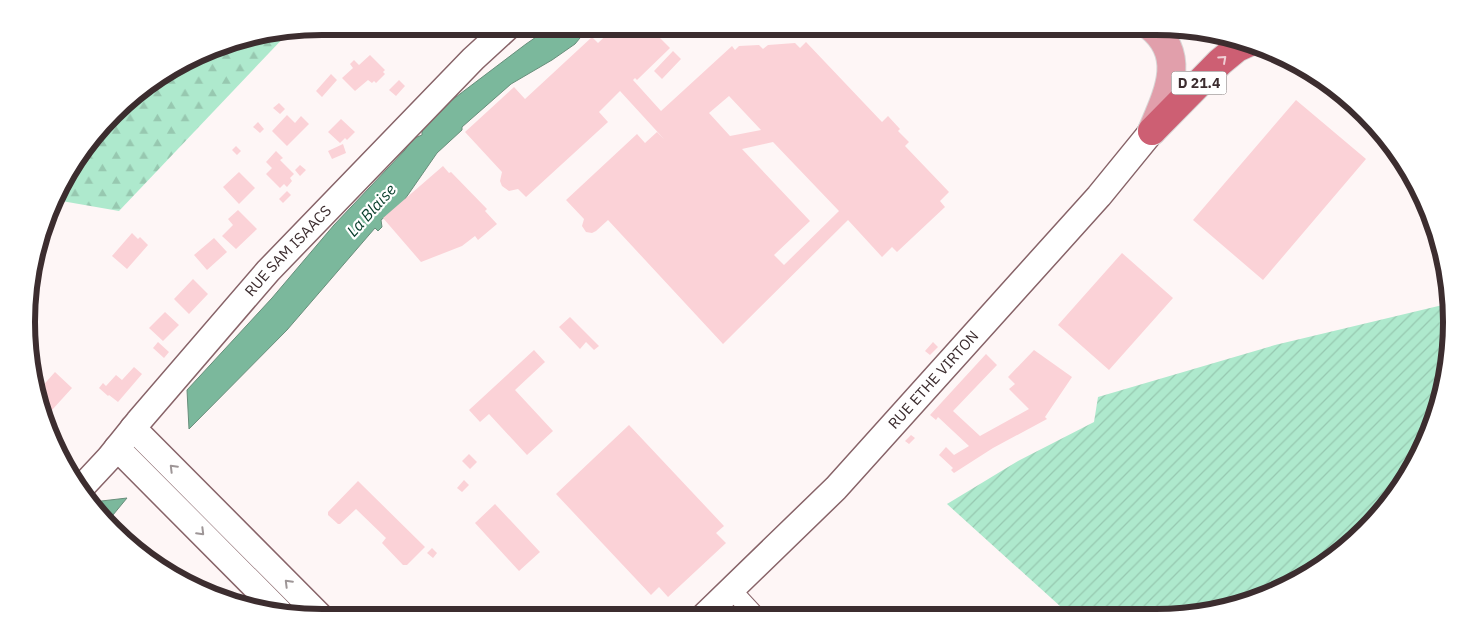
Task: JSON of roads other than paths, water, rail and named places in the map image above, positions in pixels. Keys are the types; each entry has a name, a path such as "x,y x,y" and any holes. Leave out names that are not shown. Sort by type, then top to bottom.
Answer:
{"highway":[{"name":"D 21.4","path":"1152,130 1220,62 1238,47"}],"main road":[{"name":"RUE SAM ISAACS","path":"85,484 268,271 473,59 499,35"},
{"name":"D 21.4","path":"1152,130 1169,89 1172,70 1165,43 1158,35"},
{"name":"RUE ETHE VIRTON","path":"711,609 836,488 1099,196 1152,130"},
{"path":"133,428 313,609"},
{"path":"117,448 272,604"}],"street":[{"path":"731,589 750,609"}],"water":[{"name":"La Blaise","path":"539,35 582,35 575,44 552,60 511,84 462,127 462,130 437,153 403,202 381,220 382,227 378,231 375,228 287,330 189,429 187,390 272,298 334,225 405,150 412,139 422,135 422,131 452,100"},
{"path":"127,498 111,517 98,501"}]}
